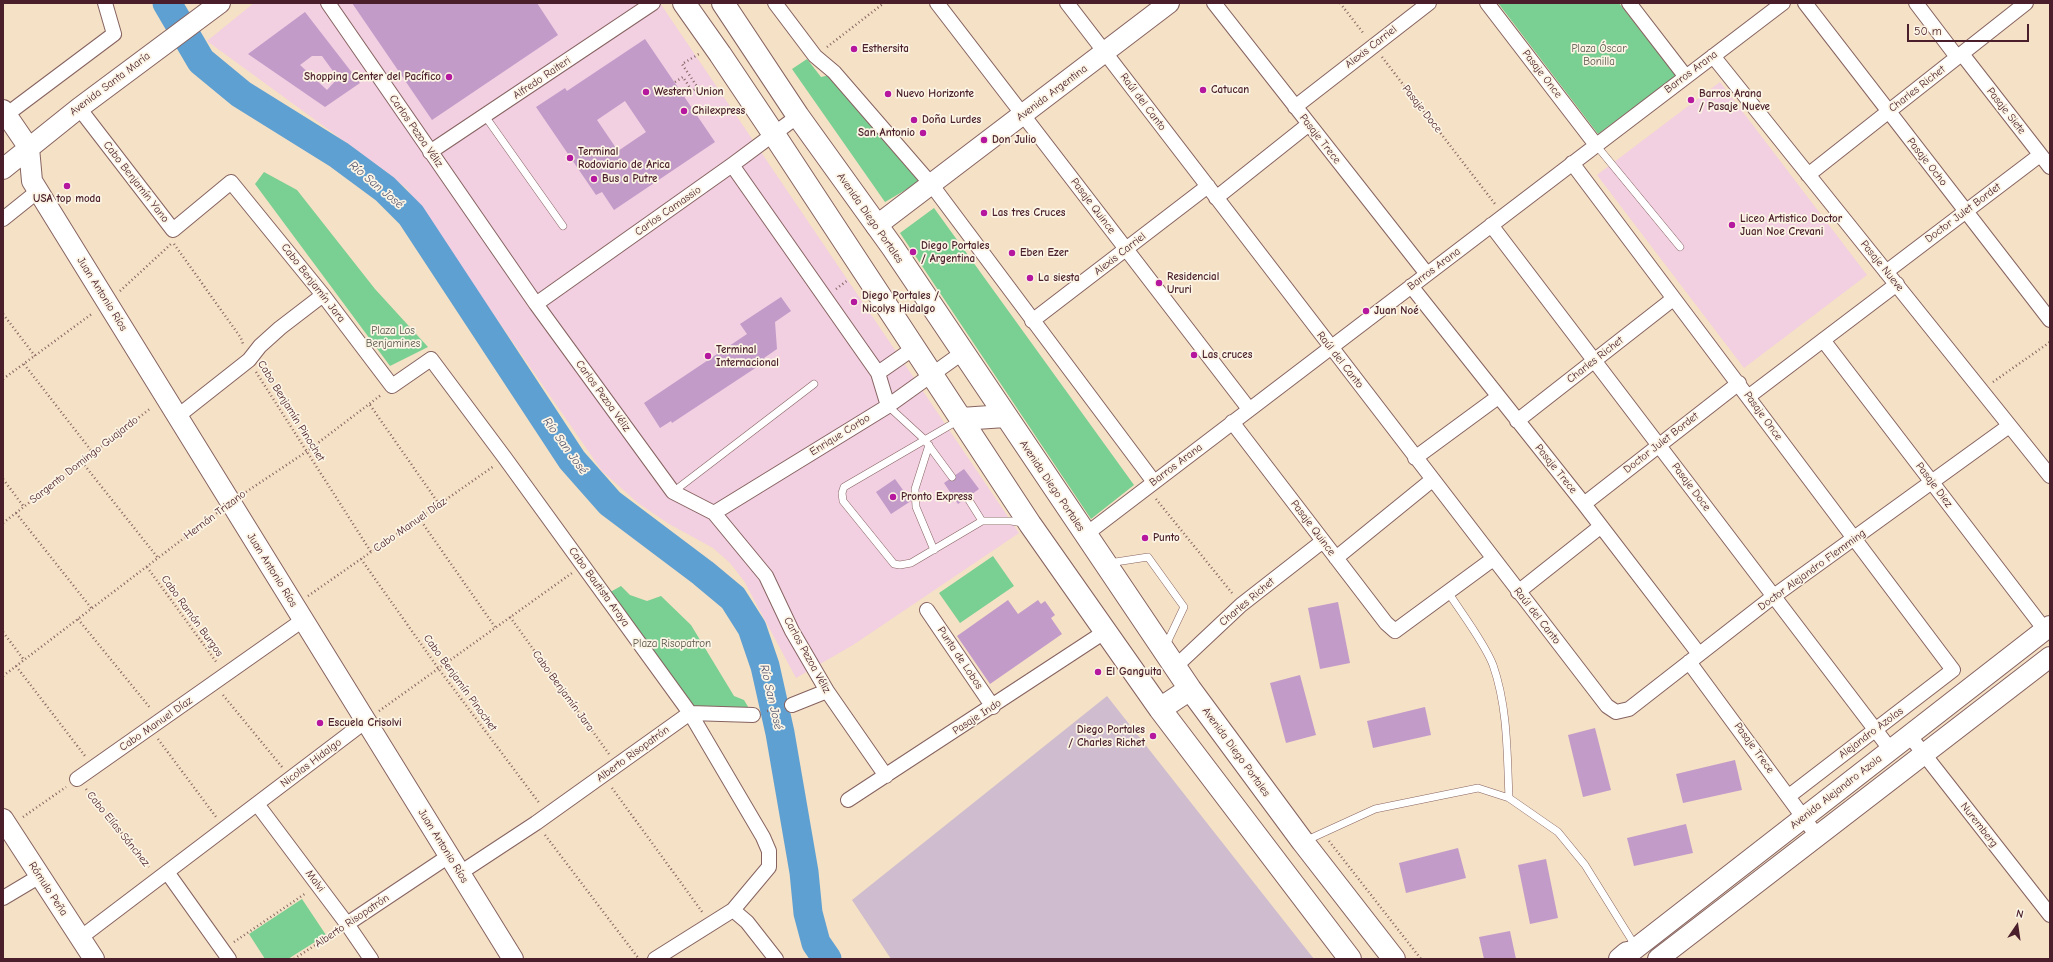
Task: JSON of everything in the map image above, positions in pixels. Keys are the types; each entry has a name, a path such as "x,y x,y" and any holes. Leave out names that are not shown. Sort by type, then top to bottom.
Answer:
{"main road":[{"path":"684,3 773,133 1030,524 1160,709 1350,959"},
{"name":"Avenida Diego Portales","path":"723,3 798,116 876,226 1084,535 1190,689 1303,842 1394,959"},
{"name":"Avenida Argentina","path":"876,226 1170,3"},
{"name":"Avenida Santa María","path":"3,169 79,108 210,8"},
{"name":"Juan Antonio Ríos","path":"4,113 29,148 35,186 513,959"},
{"path":"3,169 35,186"},
{"path":"961,419 1005,416"},
{"name":"Avenida Alejandro Azola","path":"1631,951 2047,628"},
{"name":"Avenida Alejandro Azola","path":"1662,958 1817,836 2050,657"},
{"path":"1160,709 1190,689"},
{"name":"Rómulo Peña","path":"6,823 94,959"}],"street":[{"path":"4,113 114,34 105,3"},
{"name":"Carlos Pezoa Véliz","path":"328,3 536,304 673,492 714,513 766,576 792,630 826,691 886,776"},
{"name":"Alfredo Raiteri","path":"430,152 653,3"},
{"path":"775,3 815,56 834,72 931,184 1150,484"},
{"name":"Pasaje Quince","path":"936,3 1249,409"},
{"name":"Raúl del Canto","path":"1067,3 1518,592 1607,706 1616,712"},
{"name":"Pasaje Trece","path":"1214,3 1426,274"},
{"name":"Alexis Carriel","path":"1295,107 1429,3"},
{"name":"Pasaje Once","path":"1487,3 1596,145"},
{"path":"1629,3 1686,76"},
{"name":"Barros Arana","path":"1084,535 1783,3"},
{"name":"Pasaje Ocho","path":"1805,3 2050,320"},
{"name":"Pasaje Siete","path":"1916,3 2050,168"},
{"name":"Charles Richet","path":"1808,175 2026,3"},
{"name":"Pasaje Nueve","path":"1713,56 2050,476"},
{"name":"Cabo Benjamín Yano","path":"79,108 173,236"},
{"name":"Carlos Camassio","path":"536,304 732,165 773,133 798,116"},
{"path":"1216,198 1309,124"},
{"name":"Doctor Julet Bordet","path":"1886,272 2040,155"},
{"name":"Pasaje Once","path":"1572,163 1673,299 1739,383 1953,670"},
{"path":"732,165 878,373 888,406"},
{"name":"Cabo Benjamín Jara","path":"173,236 231,182 323,294 392,386"},
{"path":"3,219 35,186"},
{"name":"Alexis Carriel","path":"1032,321 1208,186"},
{"name":"Pasaje Doce","path":"1491,225 1774,596 1874,730 1890,749"},
{"path":"1748,396 1897,284"},
{"name":"Pasaje Trece","path":"1411,286 1584,504 1694,658 1817,836"},
{"path":"178,416 249,360 260,346 323,294"},
{"name":"Charles Richet","path":"1517,421 1673,299"},
{"name":"Pasaje Diez","path":"1823,340 1931,482 2047,628"},
{"path":"878,373 914,348"},
{"name":"Enrique Corbo","path":"714,513 888,406 962,354"},
{"name":"Cabo Bautista Araya","path":"392,386 431,359 505,458 690,713 763,837 769,851 769,867 733,910"},
{"name":"Doctor Julet Bordet","path":"1584,504 1739,383"},
{"path":"1415,458 1498,397"},
{"name":"Pasaje Quince","path":"1232,422 1386,623 1395,631 1448,592"},
{"name":"Doctor Alejandro Flemming","path":"1616,712 1629,709 1774,596 2009,426"},
{"path":"1336,558 1432,480"},
{"path":"1518,592 1600,527"},
{"name":"Charles Richet","path":"1169,659 1323,541"},
{"path":"1448,592 1493,559"},
{"name":"Punta de Lobos","path":"927,610 993,707"},
{"name":"Cabo Manuel Díaz","path":"77,779 220,679 299,613"},
{"name":"Pasaje Indo","path":"848,800 1106,632"},
{"name":"Alejandro Azolas","path":"1788,796 1953,670"},
{"path":"792,705 826,691"},
{"path":"690,713 753,715"},
{"name":"Alberto Risopatrón","path":"460,873 536,823 690,713"},
{"name":"Nicolas Hidalgo","path":"80,938 366,721"},
{"name":"Nuremberg","path":"1909,735 2050,914"},
{"name":"Malvi","path":"257,804 347,924 371,959"},
{"name":"Alberto Risopatrón","path":"347,924 449,856"},
{"path":"163,875 226,954"},
{"path":"3,898 40,876"},
{"path":"655,959 710,923 733,910 747,922 776,959"},
{"path":"1631,951 1662,958"}],"lane":[{"path":"486,116 563,226"},
{"path":"1596,145 1680,247"},
{"path":"673,492 814,384"},
{"path":"888,406 924,439 952,477"},
{"path":"961,419 924,439 844,487 842,493 843,501 894,564 900,565 911,563 982,521 1011,521 1030,524"},
{"path":"929,445 916,489 916,507 934,550"},
{"path":"967,497 982,521"},
{"path":"1104,564 1148,557 1184,607 1169,659"},
{"path":"1448,592 1472,628 1492,665 1504,714 1509,798"},
{"path":"1303,842 1375,810 1437,796 1478,788 1509,798 1558,832 1585,866 1631,951"}],"path":[{"path":"815,56 884,3"},
{"name":"Pasaje Doce","path":"1340,3 1504,215"},
{"path":"675,82 683,77 692,91 698,88 689,74"},
{"path":"3,379 107,303 173,236 241,338 249,360"},
{"path":"3,314 35,356"},
{"path":"1981,390 2050,342"},
{"name":"Cabo Benjamín Pinochet","path":"249,360 306,452 371,552"},
{"path":"24,364 93,453"},
{"name":"Hernán Trizano","path":"3,676 231,502 306,452 370,405 392,386"},
{"name":"Sargento Domingo Guajardo","path":"3,523 165,397"},
{"path":"370,405 439,504"},
{"name":"Cabo Manuel Díaz","path":"299,613 361,559 505,458"},
{"path":"82,462 158,558"},
{"path":"3,480 24,507"},
{"path":"1150,484 1241,605"},
{"path":"16,513 92,609"},
{"path":"419,518 495,627"},
{"name":"Cabo Benjamín Pinochet","path":"361,559 438,668 548,814"},
{"path":"366,721 583,565"},
{"name":"Cabo Ramón Burgos","path":"147,567 220,679 291,778"},
{"name":"Cabo Benjamín Jara","path":"510,617 617,765"},
{"path":"78,619 155,724 225,828"},
{"path":"3,632 24,660"},
{"path":"16,666 94,767"},
{"path":"753,715 792,705"},
{"path":"603,775 710,923"},
{"path":"6,823 77,779"},
{"name":"Cabo Elías Sánchez","path":"77,779 163,875"},
{"path":"536,823 639,959"},
{"path":"226,954 318,885"},
{"name":"Alberto Risopatrón","path":"294,959 347,924"}],"shaded area":[{"path":"254,3 660,3 1019,533 853,645 796,678 744,581 730,563 713,548 669,524 638,503 602,471 407,189 388,173 207,41"},
{"name":"Liceo Artistico Doctor Juan Noe Crevani","path":"1720,82 1867,275 1744,368 1597,175"},
{"path":"1107,696 1314,959 891,959 852,900"}],"green space":[{"name":"Plaza Óscar Bonilla","path":"1498,3 1619,3 1676,76 1598,134"},
{"path":"807,59 821,77 830,75 844,84 919,182 885,202 792,69"},
{"name":"Plaza Los Benjamines","path":"264,172 297,190 375,289 428,347 390,366 255,184"},
{"path":"934,208 1134,485 1091,519 900,233"},
{"path":"993,556 1014,586 960,623 939,593"},
{"name":"Plaza Risopatron","path":"621,586 630,595 647,601 661,596 691,625 734,696 744,700 753,715 690,713 605,595"},
{"path":"302,899 326,935 288,959 265,959 249,934"}],"building":[{"name":"Shopping Center del Pacífico","path":"352,3 537,3 558,35 432,120"},
{"path":"305,12 360,83 325,107 248,54","holes":["312,56 322,56 338,78 327,90 300,65"]},
{"path":"645,39 715,142 614,210 602,192 596,195 536,107 565,88 567,91","holes":["625,101 646,132 618,151 597,120"]},
{"path":"781,297 791,311 775,322 777,349 764,358 766,361 672,423 671,421 660,428 644,403 747,334 740,324"},
{"path":"964,469 979,489 958,504 944,483"},
{"name":"Pronto Express","path":"895,479 911,501 891,514 876,492"},
{"path":"1008,600 1018,614 1038,600 1041,604 1045,601 1055,615 1051,618 1062,634 990,684 957,636"},
{"path":"1338,602 1350,663 1320,669 1308,608"},
{"path":"1300,675 1316,735 1286,743 1270,683"},
{"path":"1425,707 1431,735 1373,748 1367,721"},
{"path":"1595,728 1611,790 1583,797 1568,735"},
{"path":"1735,760 1742,790 1683,803 1676,774"},
{"path":"1686,824 1693,853 1634,866 1627,838"},
{"path":"1458,848 1466,878 1406,893 1399,863"},
{"path":"1546,859 1558,918 1530,924 1518,865"},
{"path":"1510,931 1516,959 1484,959 1479,937"}],"waterway":[{"name":"Río San José","path":"167,3 201,61 241,94 339,155 385,189 411,215 572,460 610,503 703,573 733,598 752,628 765,666 780,733 804,872 808,913 816,943 827,959"}],"place":[{"name":"Esthersita","path":"854,49"},
{"name":"Shopping Center del Pacífico","path":"449,77"},
{"name":"Catucan","path":"1203,90"},
{"name":"Western Union","path":"646,92"},
{"name":"Nuevo Horizonte","path":"888,94"},
{"name":"Barros Arana / Pasaje Nueve","path":"1691,100"},
{"name":"Chilexpress","path":"684,111"},
{"name":"Doña Lurdes","path":"914,120"},
{"name":"San Antonio","path":"923,133"},
{"name":"Don Julio","path":"984,140"},
{"name":"Terminal Rodoviario de Arica","path":"570,158"},
{"name":"Bus a Putre","path":"594,179"},
{"name":"USA top moda","path":"67,186"},
{"name":"Las tres Cruces","path":"984,213"},
{"name":"Liceo Artistico Doctor Juan Noe Crevani","path":"1732,225"},
{"name":"Diego Portales / Argentina","path":"913,252"},
{"name":"Eben Ezer","path":"1012,253"},
{"name":"La siesta","path":"1030,278"},
{"name":"Residencial Ururi","path":"1159,283"},
{"name":"Diego Portales / Nicolys Hidalgo","path":"854,302"},
{"name":"Juan Noé","path":"1366,311"},
{"name":"Las cruces","path":"1194,355"},
{"name":"Terminal Internacional","path":"708,356"},
{"name":"Pronto Express","path":"893,497"},
{"name":"Punto","path":"1145,538"},
{"name":"El Ganguita","path":"1098,672"},
{"name":"Escuela Crisolvi","path":"320,723"},
{"name":"Diego Portales / Charles Richet","path":"1153,736"}]}
